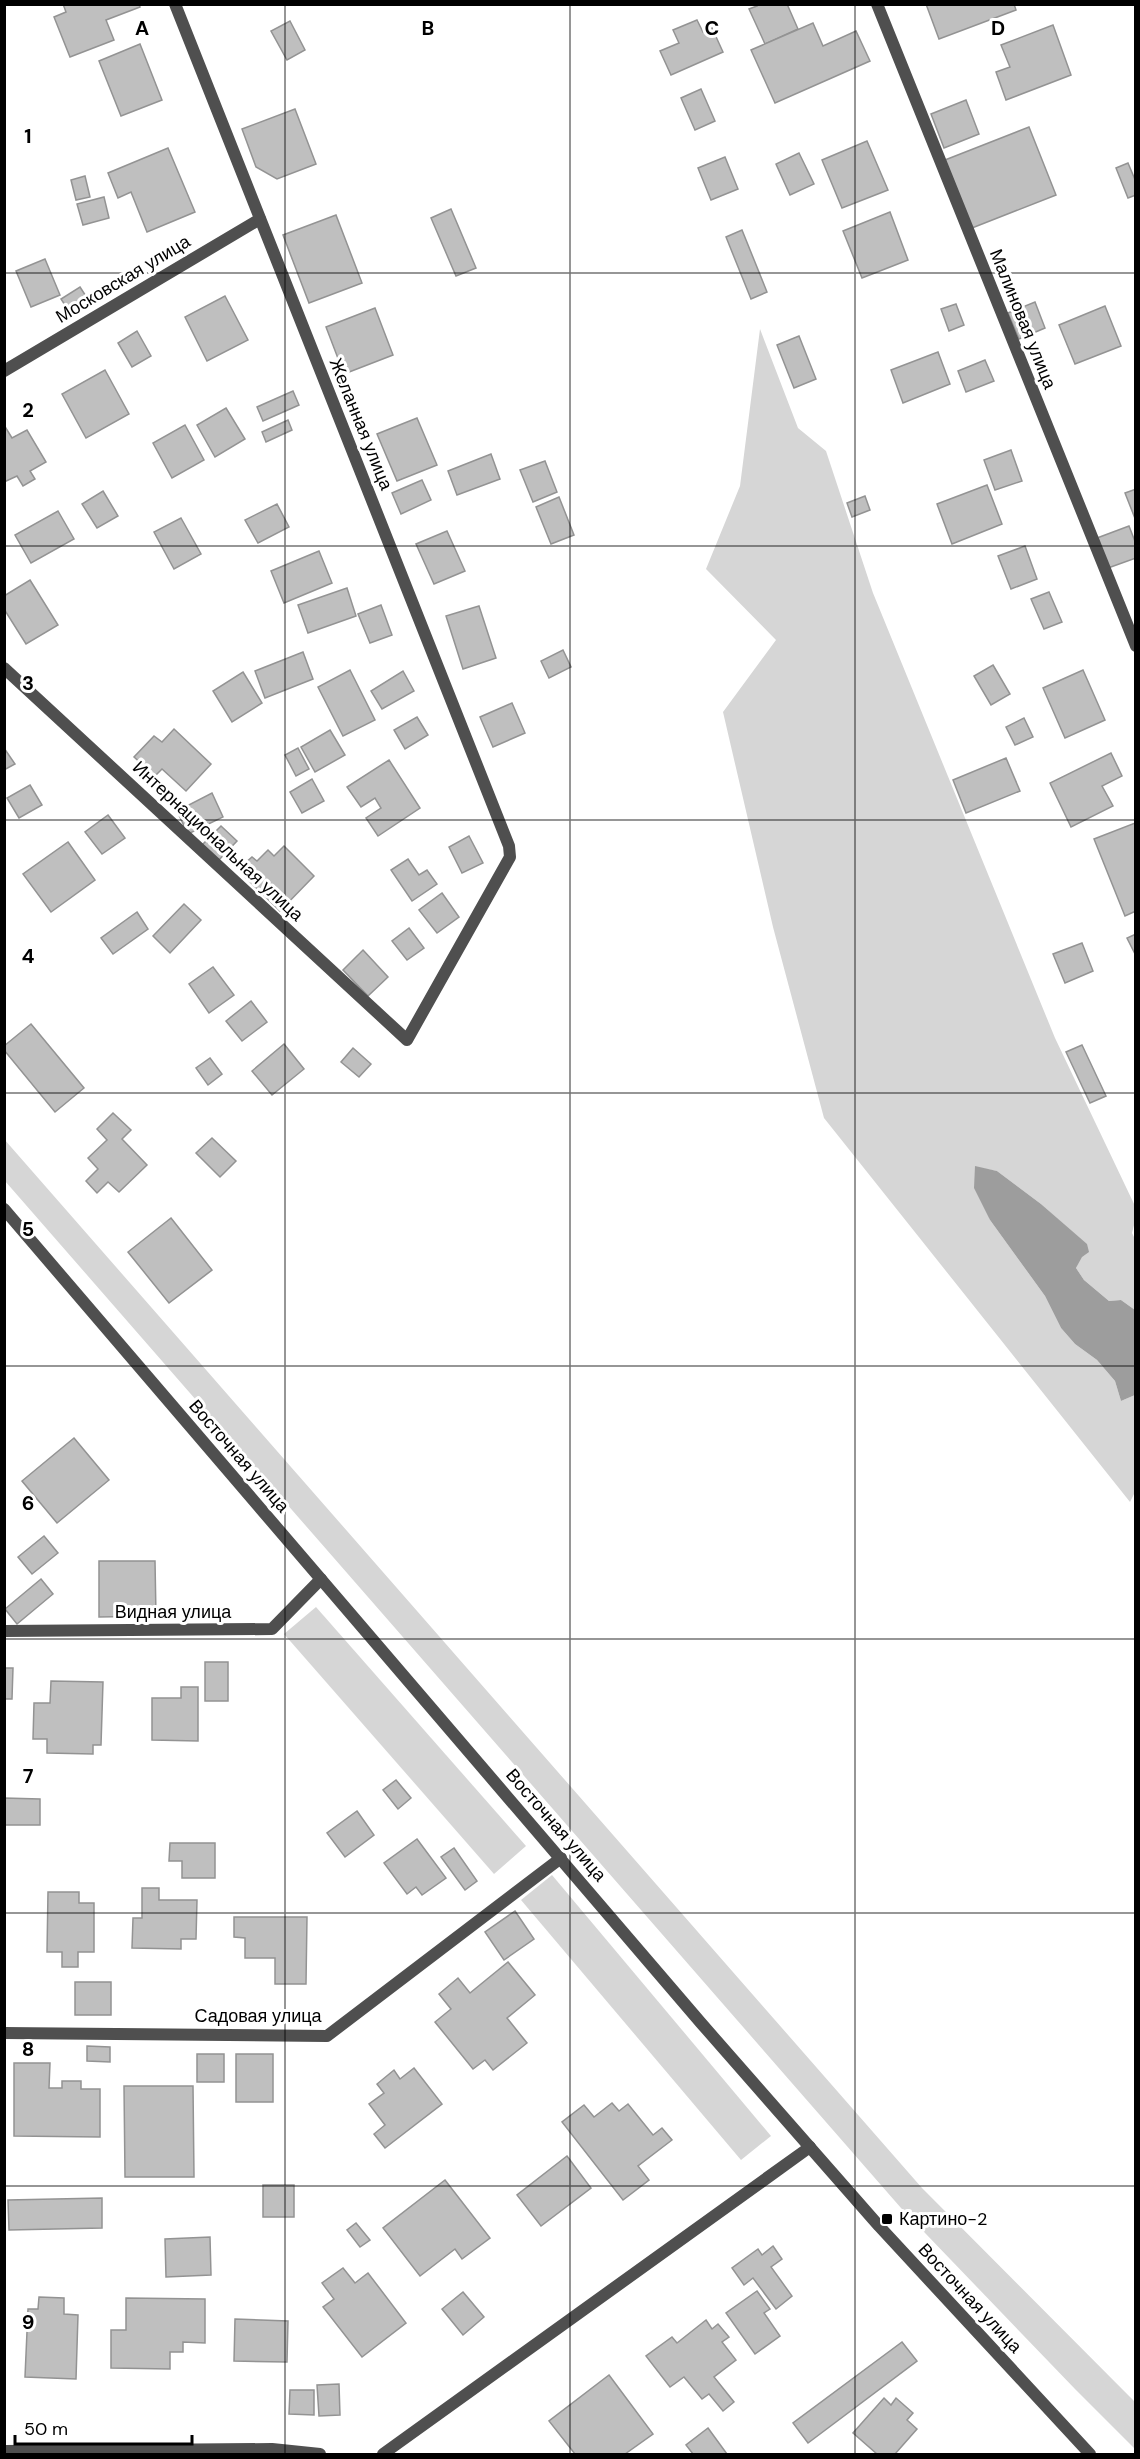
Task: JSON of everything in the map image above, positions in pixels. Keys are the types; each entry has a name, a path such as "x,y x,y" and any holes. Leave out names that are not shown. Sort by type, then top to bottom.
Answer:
{"street":[{"name":"Желанная улица","path":"175,4 509,846 510,857 406,1040"},
{"name":"Малиновая улица","path":"877,4 1136,646"},
{"name":"Московская улица","path":"4,371 261,219"},
{"name":"Интернациональная улица","path":"4,668 406,1040"},
{"name":"Восточная улица","path":"4,1209 810,2147 879,2226 1088,2454"},
{"name":"Видная улица","path":"4,1631 272,1629 321,1579"},
{"name":"Садовая улица","path":"4,2033 327,2036 561,1858"},
{"path":"384,2454 810,2147"},
{"path":"4,2451 320,2454"}],"shaded area":[{"path":"760,329 798,428 826,451 873,593 1055,1038 1135,1206 1132,1233 1135,1239 1135,1310 1121,1300 1109,1301 1084,1280 1076,1268 1087,1245 1041,1204 997,1171 975,1167 990,1220 1045,1296 1061,1328 1075,1344 1097,1360 1115,1381 1121,1401 1135,1395 1135,1492 1130,1502 824,1118 773,927 723,712 776,640 706,569 740,486"},
{"path":"4,1139 922,2188 1135,2402 1135,2449 901,2208 5,1181"},
{"path":"975,1166 997,1171 1041,1204 1087,1244 1089,1252 1082,1257 1076,1268 1084,1280 1109,1301 1121,1300 1135,1310 1135,1395 1121,1401 1115,1381 1097,1360 1075,1344 1061,1328 1045,1296 990,1220 974,1188"},
{"path":"316,1607 526,1846 494,1874 284,1634"},
{"path":"552,1875 771,2136 741,2160 521,1900"}],"building":[{"path":"63,4 139,4 140,7 106,20 114,40 70,57 54,17 66,12"},
{"path":"756,4 787,4 798,29 765,44 749,9 757,6"},
{"path":"926,4 1014,4 1016,10 939,39"},
{"path":"697,20 703,32 712,28 723,52 671,75 660,51 679,43 673,30"},
{"path":"290,21 305,50 287,60 271,31"},
{"path":"813,23 823,46 856,31 870,61 775,103 751,50"},
{"path":"1053,25 1071,75 1006,100 996,72 1010,67 1001,45"},
{"path":"140,44 162,100 121,116 99,61"},
{"path":"701,89 715,121 695,130 681,98"},
{"path":"966,100 979,134 944,148 931,114"},
{"path":"295,109 316,164 277,179 256,167 242,129"},
{"path":"1029,127 1056,195 972,228 945,160"},
{"path":"867,141 888,190 842,208 822,160"},
{"path":"168,148 195,212 147,232 131,192 118,198 108,173"},
{"path":"799,153 814,184 790,195 776,164"},
{"path":"725,157 738,189 711,200 698,168"},
{"path":"1128,163 1136,182 1136,195 1128,198 1116,168"},
{"path":"85,176 90,197 76,200 71,180"},
{"path":"104,197 109,218 83,225 77,204"},
{"path":"451,209 476,268 456,276 431,218"},
{"path":"890,212 908,260 862,278 843,231"},
{"path":"336,215 362,283 309,303 283,235"},
{"path":"742,230 767,292 751,299 726,237"},
{"path":"45,259 60,295 31,307 16,271"},
{"path":"80,287 91,304 72,316 61,299"},
{"path":"225,296 248,340 207,361 185,317"},
{"path":"1035,302 1045,328 1019,339 1008,313"},
{"path":"956,304 964,325 949,331 941,309"},
{"path":"1105,306 1121,346 1075,364 1059,325"},
{"path":"375,308 393,355 344,374 326,327"},
{"path":"137,331 151,356 132,367 118,343"},
{"path":"799,336 816,379 794,388 777,345"},
{"path":"938,352 950,384 903,403 891,370"},
{"path":"985,360 994,381 966,392 958,371"},
{"path":"105,370 129,414 86,438 62,394"},
{"path":"293,391 299,405 263,421 257,407"},
{"path":"226,408 245,439 215,457 197,425"},
{"path":"417,418 437,465 397,481 377,434"},
{"path":"288,420 292,430 266,442 262,432"},
{"path":"4,425 12,438 27,430 46,462 30,471 35,479 23,486 17,476 4,482"},
{"path":"185,425 204,460 172,478 153,443"},
{"path":"1011,450 1022,481 995,490 984,460"},
{"path":"491,454 500,479 457,495 448,471"},
{"path":"545,461 557,492 533,502 520,470"},
{"path":"422,480 431,500 401,514 392,493"},
{"path":"987,485 1002,524 952,544 937,504"},
{"path":"1136,489 1136,521 1125,493"},
{"path":"103,491 118,516 97,528 82,504"},
{"path":"865,496 870,510 852,517 847,503"},
{"path":"559,497 574,535 551,544 536,507"},
{"path":"277,504 289,527 258,543 245,520"},
{"path":"58,511 74,539 31,563 15,535"},
{"path":"181,518 201,554 174,569 154,532"},
{"path":"1129,526 1136,544 1136,558 1108,568 1097,538"},
{"path":"447,531 465,571 434,584 416,544"},
{"path":"1025,546 1037,579 1011,589 998,556"},
{"path":"319,551 332,583 284,603 271,571"},
{"path":"30,580 58,625 26,644 4,609 4,596"},
{"path":"347,588 356,616 308,633 298,605"},
{"path":"1049,592 1062,622 1044,629 1031,599"},
{"path":"381,605 392,635 370,643 358,614"},
{"path":"479,606 496,658 463,669 446,616"},
{"path":"563,650 571,667 549,678 541,661"},
{"path":"303,652 313,679 265,698 255,671"},
{"path":"993,665 1010,694 991,705 974,676"},
{"path":"350,670 375,720 343,736 318,687"},
{"path":"1083,670 1105,720 1065,738 1043,688"},
{"path":"403,671 414,691 382,709 371,691"},
{"path":"243,672 262,703 232,722 213,691"},
{"path":"512,703 525,733 493,747 480,717"},
{"path":"417,717 428,735 405,749 394,730"},
{"path":"1024,718 1033,737 1015,745 1006,727"},
{"path":"174,729 211,764 186,791 162,769 155,776 134,757 154,736 162,742"},
{"path":"330,730 345,755 315,772 301,747"},
{"path":"4,748 15,764 4,770"},
{"path":"298,748 309,769 296,776 285,755"},
{"path":"1111,753 1122,776 1102,786 1113,806 1071,827 1050,783"},
{"path":"1006,758 1020,791 966,813 953,780"},
{"path":"389,760 420,808 378,836 366,818 381,808 375,798 361,807 347,787"},
{"path":"312,779 324,801 302,813 290,792"},
{"path":"30,785 42,805 19,818 7,798"},
{"path":"212,793 223,817 188,834 177,811"},
{"path":"108,815 125,838 102,854 85,832"},
{"path":"1135,823 1136,911 1125,916 1094,839"},
{"path":"221,826 237,841 218,861 202,845"},
{"path":"469,836 483,863 462,873 449,847"},
{"path":"68,842 95,880 51,912 23,874"},
{"path":"284,846 314,876 280,911 243,875 249,868 244,864 252,857 257,861 268,850 274,856"},
{"path":"408,859 419,875 427,870 437,884 412,901 391,870"},
{"path":"442,893 459,917 437,933 419,910"},
{"path":"184,904 201,920 170,953 153,936"},
{"path":"137,912 148,929 113,954 101,938"},
{"path":"409,928 424,948 407,960 392,941"},
{"path":"1136,934 1136,956 1127,938"},
{"path":"1082,943 1093,971 1065,983 1053,954"},
{"path":"363,950 388,977 368,996 343,970"},
{"path":"213,967 234,995 209,1013 189,984"},
{"path":"251,1001 267,1022 242,1041 226,1021"},
{"path":"31,1024 84,1088 55,1112 4,1050 4,1046"},
{"path":"284,1044 304,1069 272,1095 252,1071"},
{"path":"1082,1045 1106,1096 1090,1103 1066,1052"},
{"path":"353,1048 371,1064 359,1077 341,1062"},
{"path":"210,1058 222,1074 208,1085 196,1068"},
{"path":"113,1113 131,1130 122,1139 147,1165 119,1192 108,1182 97,1193 86,1181 98,1169 88,1158 107,1140 97,1129"},
{"path":"212,1138 236,1161 220,1177 196,1153"},
{"path":"171,1218 212,1270 169,1303 128,1252"},
{"path":"74,1438 109,1480 57,1523 22,1481"},
{"path":"44,1536 58,1553 32,1574 18,1557"},
{"path":"99,1561 155,1561 156,1616 99,1617"},
{"path":"41,1579 53,1594 17,1624 5,1609"},
{"path":"205,1662 228,1662 228,1701 205,1701"},
{"path":"4,1668 13,1668 12,1699 4,1699"},
{"path":"51,1681 103,1682 101,1745 93,1745 93,1754 47,1753 47,1739 33,1739 34,1703 50,1703"},
{"path":"181,1687 198,1687 198,1741 152,1740 152,1698 181,1698"},
{"path":"396,1780 411,1798 398,1809 383,1790"},
{"path":"4,1798 40,1799 40,1825 4,1825"},
{"path":"357,1811 374,1835 345,1857 327,1833"},
{"path":"417,1839 446,1878 422,1895 416,1887 407,1894 384,1863"},
{"path":"170,1843 215,1843 215,1878 182,1878 182,1861 169,1861"},
{"path":"454,1848 477,1881 465,1890 441,1857"},
{"path":"142,1888 159,1888 159,1900 197,1900 196,1939 181,1939 181,1949 132,1948 133,1918 142,1918"},
{"path":"48,1892 79,1892 79,1903 94,1903 94,1952 78,1952 78,1967 62,1967 62,1952 47,1952"},
{"path":"515,1911 534,1939 504,1960 485,1932"},
{"path":"234,1917 307,1917 306,1984 275,1984 275,1958 245,1958 245,1938 234,1937"},
{"path":"508,1962 535,1995 507,2018 527,2043 493,2070 485,2060 473,2069 435,2022 451,2009 439,1994 458,1978 470,1993"},
{"path":"75,1982 111,1982 111,2015 75,2015"},
{"path":"87,2046 110,2047 110,2062 87,2061"},
{"path":"197,2054 224,2054 224,2082 197,2082"},
{"path":"236,2054 273,2054 273,2102 236,2102"},
{"path":"14,2063 50,2063 49,2088 62,2088 62,2081 81,2081 81,2089 100,2089 100,2137 14,2136"},
{"path":"414,2068 442,2104 385,2148 374,2134 385,2125 369,2104 384,2093 377,2084 394,2070 400,2079"},
{"path":"124,2086 193,2086 194,2177 125,2177"},
{"path":"612,2103 619,2111 628,2104 653,2135 662,2128 672,2140 638,2166 649,2180 623,2200 562,2122 584,2105 594,2117"},
{"path":"567,2156 591,2188 541,2226 517,2195"},
{"path":"445,2180 490,2238 462,2259 455,2249 420,2276 383,2228"},
{"path":"263,2185 294,2185 294,2217 263,2217"},
{"path":"102,2198 102,2228 9,2230 8,2200"},
{"path":"356,2223 370,2240 360,2247 347,2230"},
{"path":"210,2237 211,2275 166,2277 165,2239"},
{"path":"773,2246 782,2259 771,2267 792,2296 776,2309 753,2278 744,2285 732,2268 758,2249 762,2255"},
{"path":"343,2268 355,2283 368,2273 406,2323 362,2357 323,2307 334,2299 322,2283"},
{"path":"757,2291 770,2309 764,2313 780,2336 755,2354 726,2313"},
{"path":"463,2292 484,2317 463,2335 442,2309"},
{"path":"39,2297 64,2298 64,2314 78,2315 76,2379 25,2377 28,2309 38,2309"},
{"path":"126,2298 205,2299 205,2343 183,2342 183,2352 170,2352 170,2369 111,2368 111,2330 126,2330"},
{"path":"235,2319 288,2321 287,2362 234,2361"},
{"path":"706,2320 712,2329 718,2324 729,2337 722,2342 736,2360 714,2377 734,2402 723,2411 709,2394 702,2399 684,2377 670,2387 646,2356 672,2337 677,2343"},
{"path":"902,2342 917,2361 808,2443 793,2423"},
{"path":"609,2375 653,2434 625,2454 575,2454 549,2421"},
{"path":"339,2384 340,2415 319,2416 317,2385"},
{"path":"290,2390 314,2390 314,2415 289,2414"},
{"path":"884,2398 891,2405 896,2398 913,2413 907,2420 917,2429 895,2454 877,2454 853,2433"},
{"path":"708,2428 727,2454 693,2454 686,2445"}],"place":[{"name":"Картино-2","path":"887,2219"}]}
